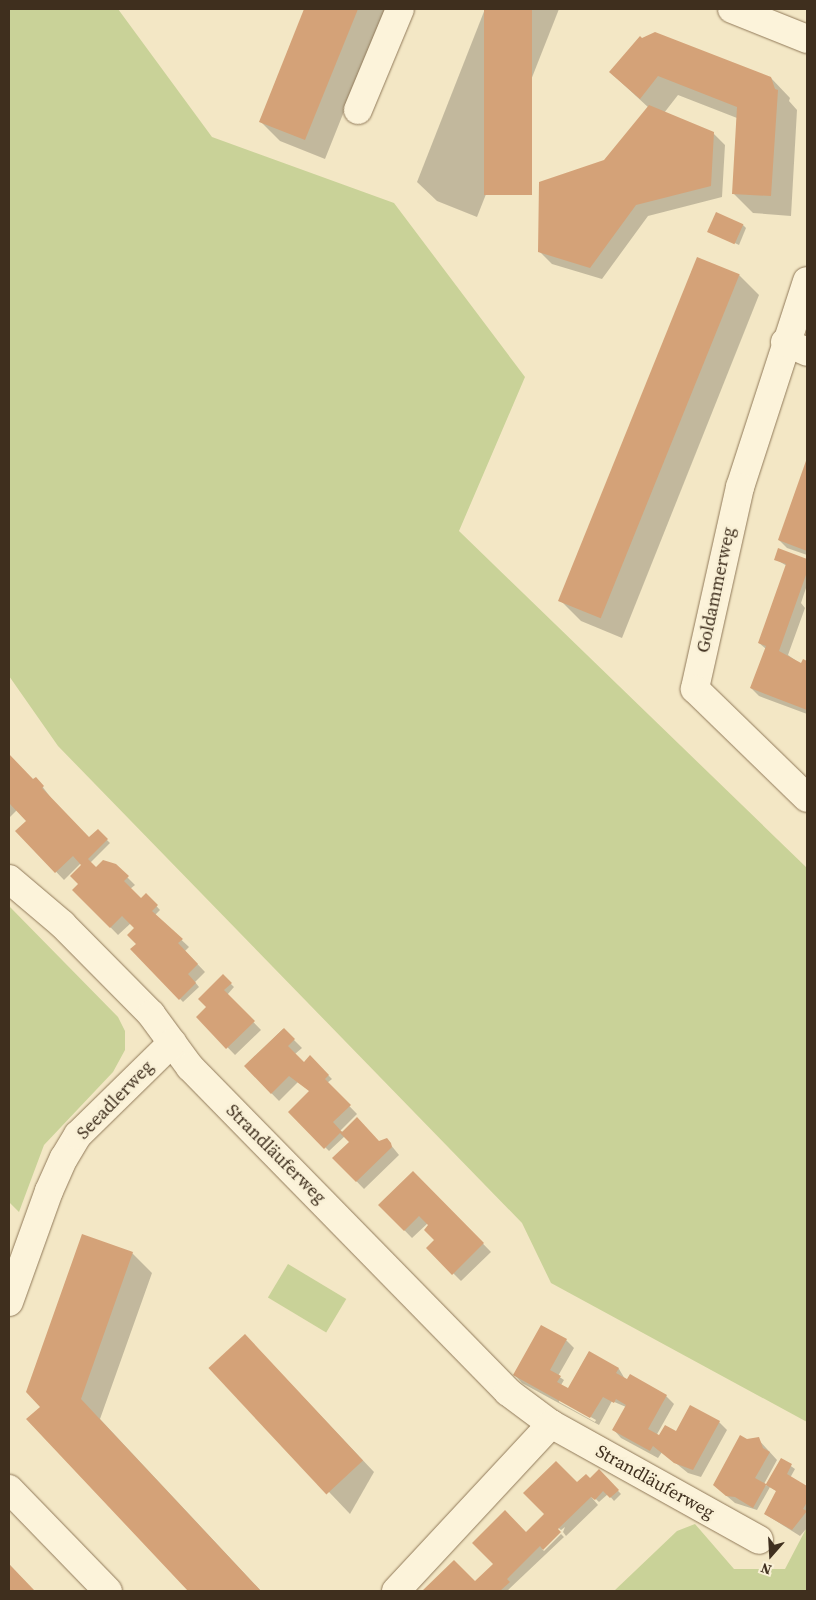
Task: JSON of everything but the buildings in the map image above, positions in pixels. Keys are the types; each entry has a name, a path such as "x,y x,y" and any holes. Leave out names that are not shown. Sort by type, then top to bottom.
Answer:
{"street":[{"path":"358,110 400,9"},
{"path":"732,9 807,39"},
{"name":"Goldammerweg","path":"807,281 796,347 740,487 695,689 807,798"},
{"name":"Strandläuferweg","path":"9,879 62,924 151,1014 190,1067 508,1392 551,1424 759,1540"},
{"name":"Seeadlerweg","path":"9,1302 64,1158 78,1135 172,1042"},
{"path":"396,1591 551,1424"},
{"path":"9,1489 108,1591"}],"green space":[{"path":"9,9 118,9 212,137 394,203 525,377 459,531 807,868 807,1422 551,1283 522,1223 58,746 9,676"},
{"path":"9,906 118,1017 125,1031 125,1050 113,1072 44,1145 19,1212 9,1202"},
{"path":"288,1264 346,1299 326,1332 268,1297"},
{"path":"695,1524 734,1569 785,1569 807,1527 807,1591 614,1591 677,1531"}]}
